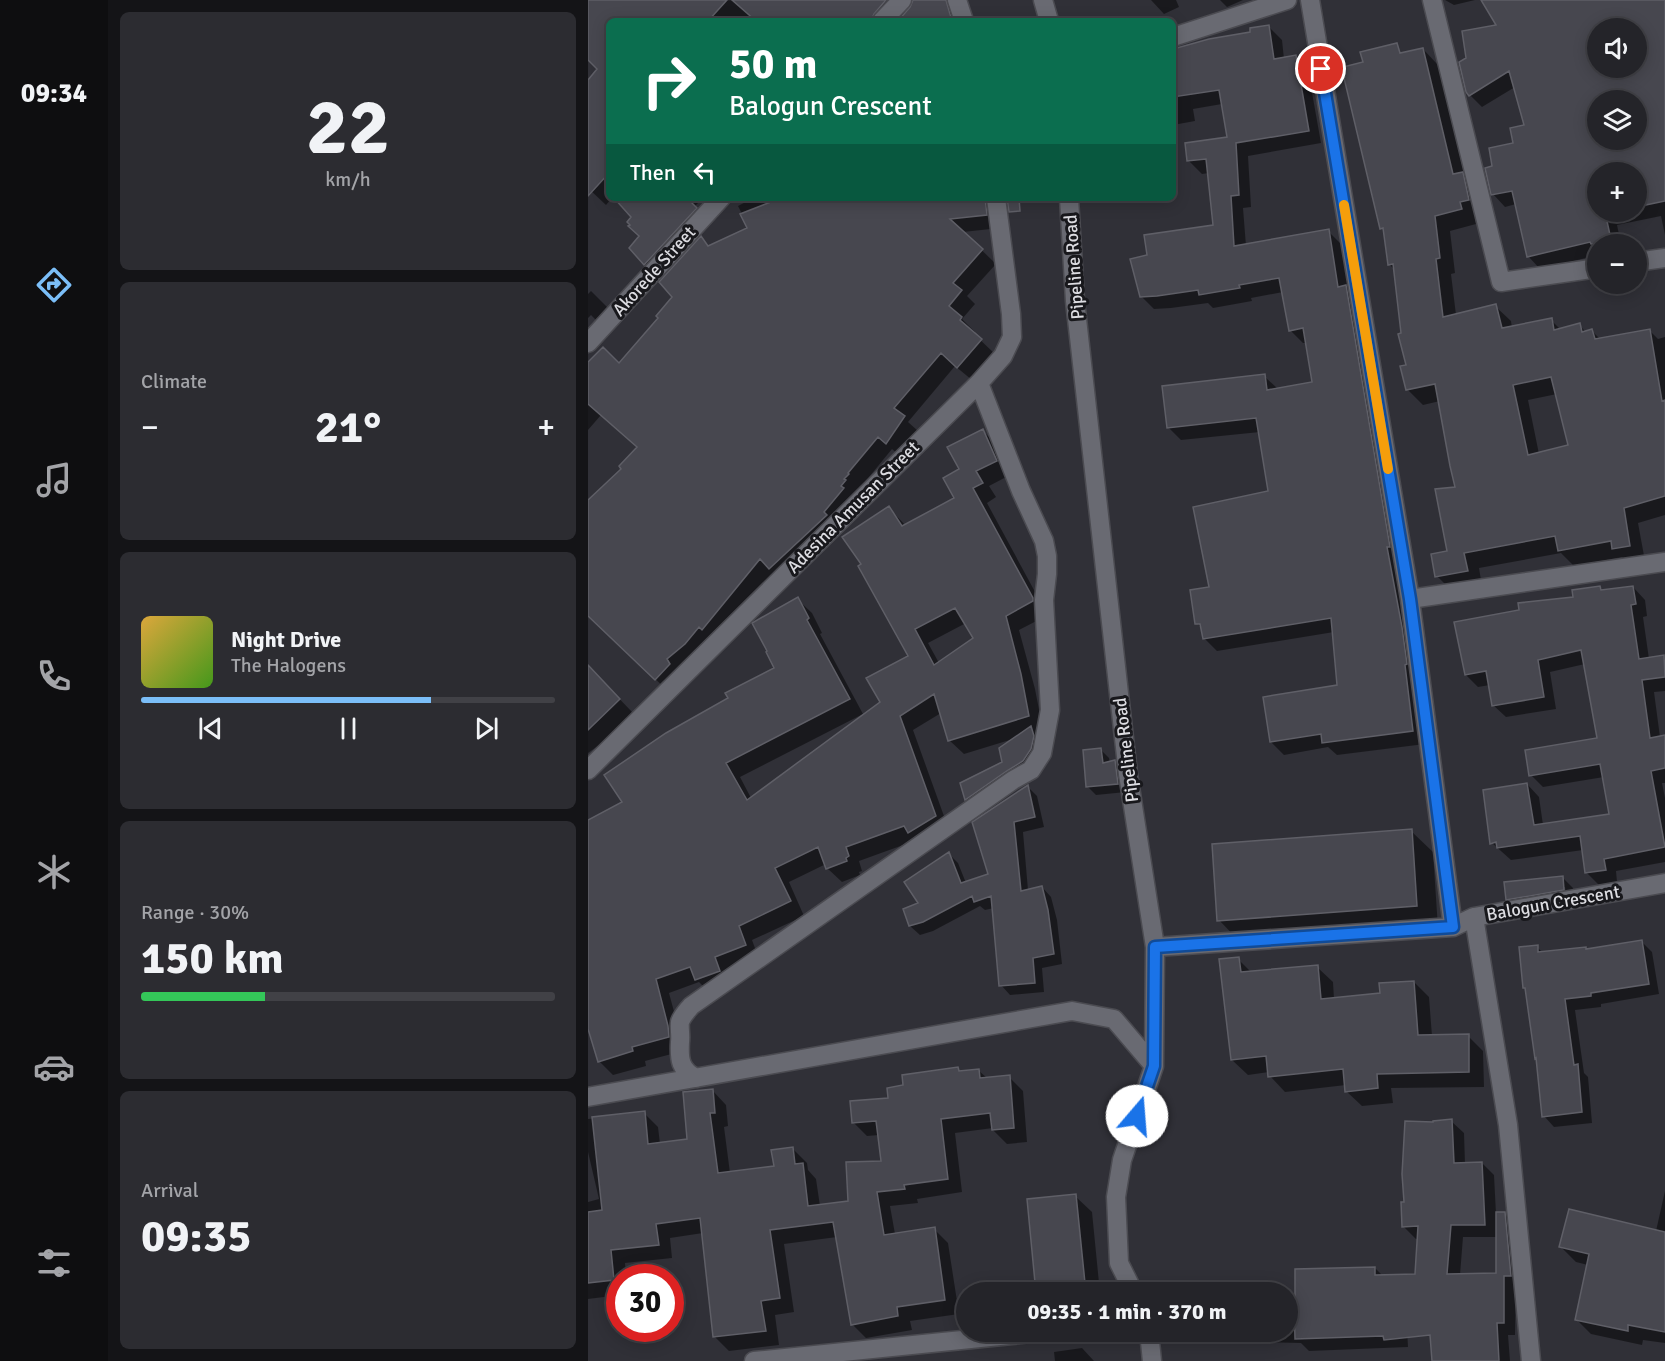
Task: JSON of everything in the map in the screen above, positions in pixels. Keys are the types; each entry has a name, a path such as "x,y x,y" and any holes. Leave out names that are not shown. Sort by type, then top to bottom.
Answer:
{"street":[{"path":"885,18 902,0"},
{"path":"957,0 963,18"},
{"path":"1043,0 1048,18"},
{"path":"1176,36 1287,0"},
{"path":"1310,0 1410,599 1453,927"},
{"path":"1432,0 1501,282 1587,270"},
{"name":"Akorede Street","path":"588,343 718,201"},
{"name":"Adesina Amusan Street","path":"588,770 979,383 1003,356 1012,337 996,201"},
{"name":"Pipeline Road","path":"1069,201 1075,301 1128,774 1155,947 1154,1066 1122,1160 1116,1197 1119,1263 1128,1282"},
{"path":"1647,260 1665,258"},
{"path":"696,1078 687,1073 681,1063 679,1052 680,1022 692,1006 1004,786 1031,770 1042,753 1050,710 1044,600 1047,556 1044,541 1021,491 979,383"},
{"path":"1410,599 1665,562"},
{"name":"Balogun Crescent","path":"1155,947 1453,927 1474,917 1665,883"},
{"path":"1474,917 1508,1125 1531,1361"},
{"path":"588,1097 1072,1011 1114,1019 1154,1066"},
{"path":"754,1361 956,1341"},
{"path":"1150,1342 1152,1361"}],"building":[{"path":"588,0 727,0 711,18 606,18 606,176 588,196 588,80 597,69 588,60"},
{"path":"732,0 886,0 872,18 753,18"},
{"path":"913,0 946,0 951,18 901,18"},
{"path":"1481,0 1665,0 1665,201 1647,205 1647,162 1587,162 1587,222 1607,222 1610,234 1587,234 1587,243 1527,257 1512,191 1491,195 1485,168 1492,166 1489,148 1513,143 1510,128 1524,125 1509,71 1469,96 1459,62 1466,58 1462,31 1496,25"},
{"path":"1269,25 1274,59 1296,55 1309,131 1236,143 1239,195 1231,196 1234,246 1329,229 1338,287 1346,285 1390,547 1387,547 1402,627 1413,731 1322,743 1321,734 1270,742 1263,697 1337,685 1331,618 1203,639 1200,624 1195,624 1190,590 1209,587 1193,507 1268,491 1256,418 1167,428 1162,386 1265,374 1267,390 1312,382 1303,328 1289,331 1279,278 1199,295 1198,290 1140,297 1130,259 1147,255 1144,235 1213,225 1206,159 1187,161 1185,143 1227,137 1219,90 1176,97 1176,48 1209,39 1250,32 1250,28"},
{"path":"1397,43 1400,53 1423,48 1453,174 1463,172 1469,200 1460,202 1462,209 1435,216 1440,258 1436,259 1443,317 1496,304 1502,328 1552,318 1554,330 1580,323 1582,332 1592,329 1595,339 1650,329 1662,401 1665,400 1665,496 1624,508 1630,546 1612,549 1611,541 1558,551 1555,536 1464,553 1468,571 1435,577 1431,554 1447,551 1435,489 1455,487 1435,384 1406,390 1400,366 1406,365 1398,334 1401,333 1393,264 1388,265 1383,228 1380,229 1344,78 1343,67 1363,62 1360,52","holes":["1551,377 1568,445 1528,455 1513,385"]},
{"path":"617,201 690,201 697,208 644,265 629,248 639,236 628,226 630,225 627,222 631,217"},
{"path":"773,201 985,201 987,215 950,219 983,249 953,283 962,290 949,306 962,317 960,320 982,339 957,368 941,353 894,408 905,416 886,444 878,437 848,473 841,486 844,488 824,512 827,515 769,569 760,559 702,630 699,627 685,644 667,659 670,664 655,680 588,616 588,500 621,469 619,466 637,447 588,404 588,362 603,347 619,363 658,318 656,316 672,297 659,282 701,236 708,246 747,228 740,214"},
{"path":"1007,201 1019,201 1020,211 1009,212"},
{"path":"983,429 997,461 976,471 983,483 973,488 1033,598 1033,601 1006,616 1029,716 948,741 934,694 900,716 936,816 908,833 904,826 846,847 849,856 846,858 847,861 826,869 818,847 775,868 791,901 739,926 746,945 715,957 720,971 695,980 690,967 656,979 669,1037 632,1047 633,1051 598,1062 588,1029 588,820 622,802 604,775 666,733 728,698 725,693 774,668 752,623 798,597 809,618 807,620 850,699 726,763 747,800 880,702 866,678 908,656 858,566 861,564 842,537 889,506 902,526 954,498 943,478 959,469 947,447","holes":["955,608 973,638 934,665 915,629"]},
{"path":"1600,586 1601,590 1633,586 1636,604 1631,605 1639,659 1664,655 1665,677 1642,680 1650,738 1665,735 1665,768 1651,771 1665,847 1604,859 1606,870 1585,873 1580,836 1497,848 1496,842 1490,844 1483,790 1527,783 1534,825 1609,814 1600,764 1529,776 1525,750 1597,738 1581,650 1538,660 1544,697 1492,706 1486,671 1465,675 1454,622 1519,610 1518,603 1573,597 1572,590"},
{"path":"588,665 620,699 588,730"},
{"path":"1031,726 1034,736 1031,749 1023,761 965,800 960,783 1002,762 999,748"},
{"path":"1101,748 1103,763 1115,760 1118,784 1086,787 1083,750"},
{"path":"1028,785 1035,817 1014,822 1021,891 1042,886 1054,954 1033,958 1035,983 999,986 991,896 974,902 972,896 923,922 909,926 903,909 918,903 904,882 949,852 961,883 988,874 972,822"},
{"path":"1412,829 1417,906 1217,921 1212,844"},
{"path":"1563,876 1564,890 1506,900 1504,882"},
{"path":"1642,940 1649,984 1565,999 1574,1065 1578,1064 1582,1112 1542,1117 1536,1058 1525,988 1523,988 1519,947 1538,945 1538,952 1586,947 1586,949"},
{"path":"1239,957 1241,972 1318,965 1321,999 1380,993 1379,983 1414,981 1418,1035 1469,1034 1469,1072 1377,1074 1378,1088 1345,1092 1343,1069 1268,1077 1266,1056 1231,1060 1219,959"},
{"path":"958,1067 959,1071 979,1069 980,1078 1010,1075 1014,1128 992,1130 990,1113 941,1119 948,1179 904,1185 905,1189 877,1192 884,1235 935,1227 945,1300 897,1307 898,1316 851,1325 833,1222 770,1230 780,1298 761,1301 766,1331 713,1337 700,1218 656,1224 659,1245 611,1250 612,1264 606,1264 606,1281 588,1283 588,1212 602,1210 592,1117 645,1111 648,1144 687,1139 683,1092 713,1089 715,1113 710,1113 718,1173 774,1166 771,1150 793,1147 795,1164 803,1163 808,1206 848,1201 846,1162 881,1161 876,1121 852,1123 850,1101 888,1098 887,1088 903,1085 902,1075"},
{"path":"1452,1119 1454,1163 1482,1162 1485,1225 1451,1225 1447,1274 1496,1273 1496,1212 1505,1212 1511,1276 1504,1276 1504,1323 1497,1323 1499,1361 1432,1361 1430,1335 1384,1340 1383,1336 1298,1339 1298,1282 1295,1282 1295,1269 1375,1267 1375,1275 1415,1274 1418,1226 1402,1227 1405,1121"},
{"path":"1076,1194 1085,1282 1035,1282 1027,1199"},
{"path":"1569,1209 1665,1232 1665,1332 1628,1325 1628,1331 1575,1320 1589,1254 1559,1247"}],"slow traffic":[{"path":"1344,205 1388,469"}],"route":[{"path":"1137,1116 1154,1066 1155,947 1453,927 1410,599 1321,69"}]}
